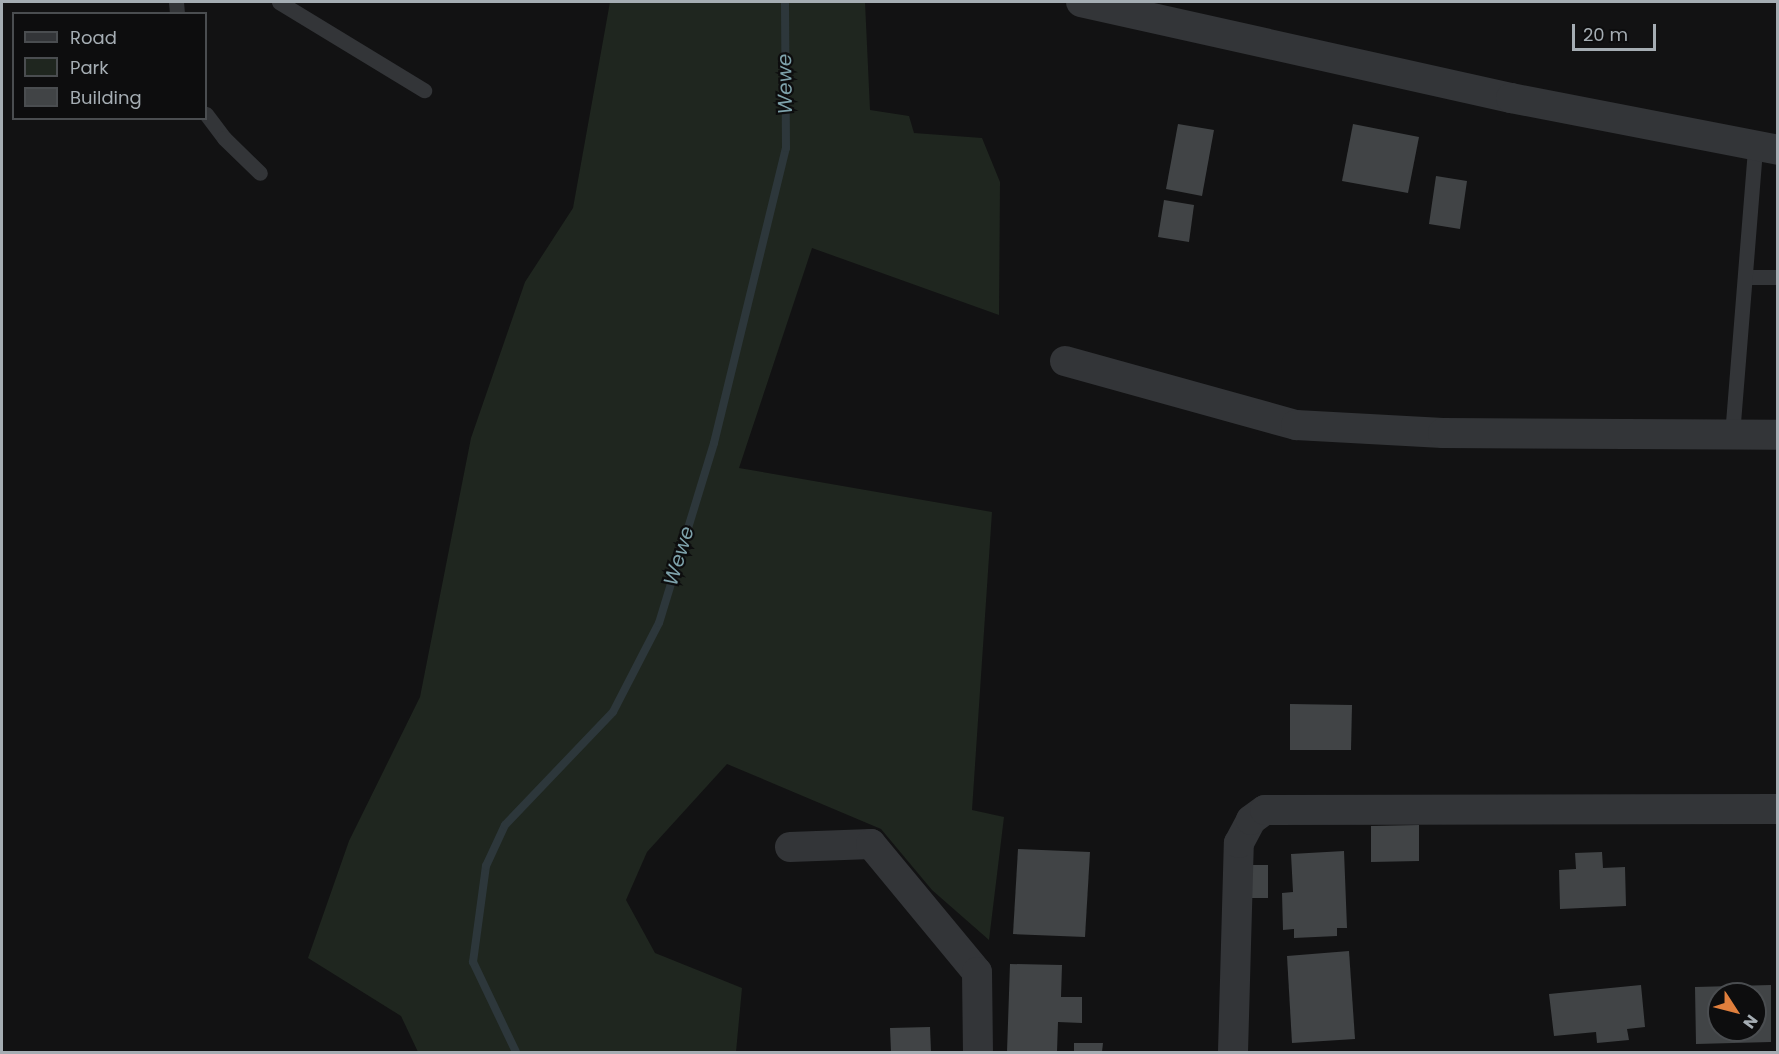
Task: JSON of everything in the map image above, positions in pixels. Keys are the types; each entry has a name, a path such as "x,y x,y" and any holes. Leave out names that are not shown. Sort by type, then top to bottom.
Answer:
{"street":[{"path":"1081,2 1511,98 1766,148"},
{"path":"1065,361 1296,425 1443,433 1778,435"},
{"path":"1233,1053 1239,843 1251,820 1265,810 1778,809"},
{"path":"790,847 871,844 977,972 978,1053"}],"lane":[{"path":"279,2 424,90"},
{"path":"207,115 224,138 260,172"},
{"path":"1732,435 1744,277 1766,148"},
{"path":"1744,277 1778,278"}],"green space":[{"path":"610,2 865,2 870,110 909,116 914,133 982,138 1000,182 999,315 812,248 739,468 992,512 972,810 1004,817 989,940 932,890 881,829 727,764 647,852 626,900 655,953 742,988 736,1052 418,1052 401,1016 308,958 349,841 420,697 471,438 525,282 573,208"}],"building":[{"path":"1178,124 1214,130 1202,196 1166,189"},
{"path":"1353,124 1419,137 1408,193 1342,181"},
{"path":"1436,176 1467,181 1460,229 1429,224"},
{"path":"1164,200 1194,205 1189,242 1158,237"},
{"path":"1290,704 1352,705 1351,750 1290,750"},
{"path":"1419,825 1419,861 1371,862 1371,826"},
{"path":"1018,849 1090,852 1085,937 1013,934"},
{"path":"1344,851 1347,928 1337,928 1337,936 1294,938 1294,929 1283,930 1282,893 1293,892 1291,854"},
{"path":"1602,852 1603,868 1625,867 1626,906 1560,909 1559,870 1576,869 1575,853"},
{"path":"1252,865 1268,865 1268,898 1252,898"},
{"path":"1349,951 1355,1039 1292,1043 1287,956"},
{"path":"1010,964 1062,965 1061,997 1082,997 1082,1023 1058,1022 1057,1052 1007,1052"},
{"path":"1641,985 1645,1027 1627,1029 1629,1040 1597,1043 1596,1032 1554,1036 1549,994"},
{"path":"1767,985 1771,985 1771,1042 1696,1044 1695,987 1707,987 1707,1042 1767,1042"},
{"path":"930,1027 931,1052 891,1052 890,1028"},
{"path":"1074,1043 1103,1043 1102,1052 1074,1052"}],"waterway":[{"name":"Wewe","path":"516,1052 473,962 486,866 505,825 613,712 659,623 714,443 786,148 785,2"}]}
